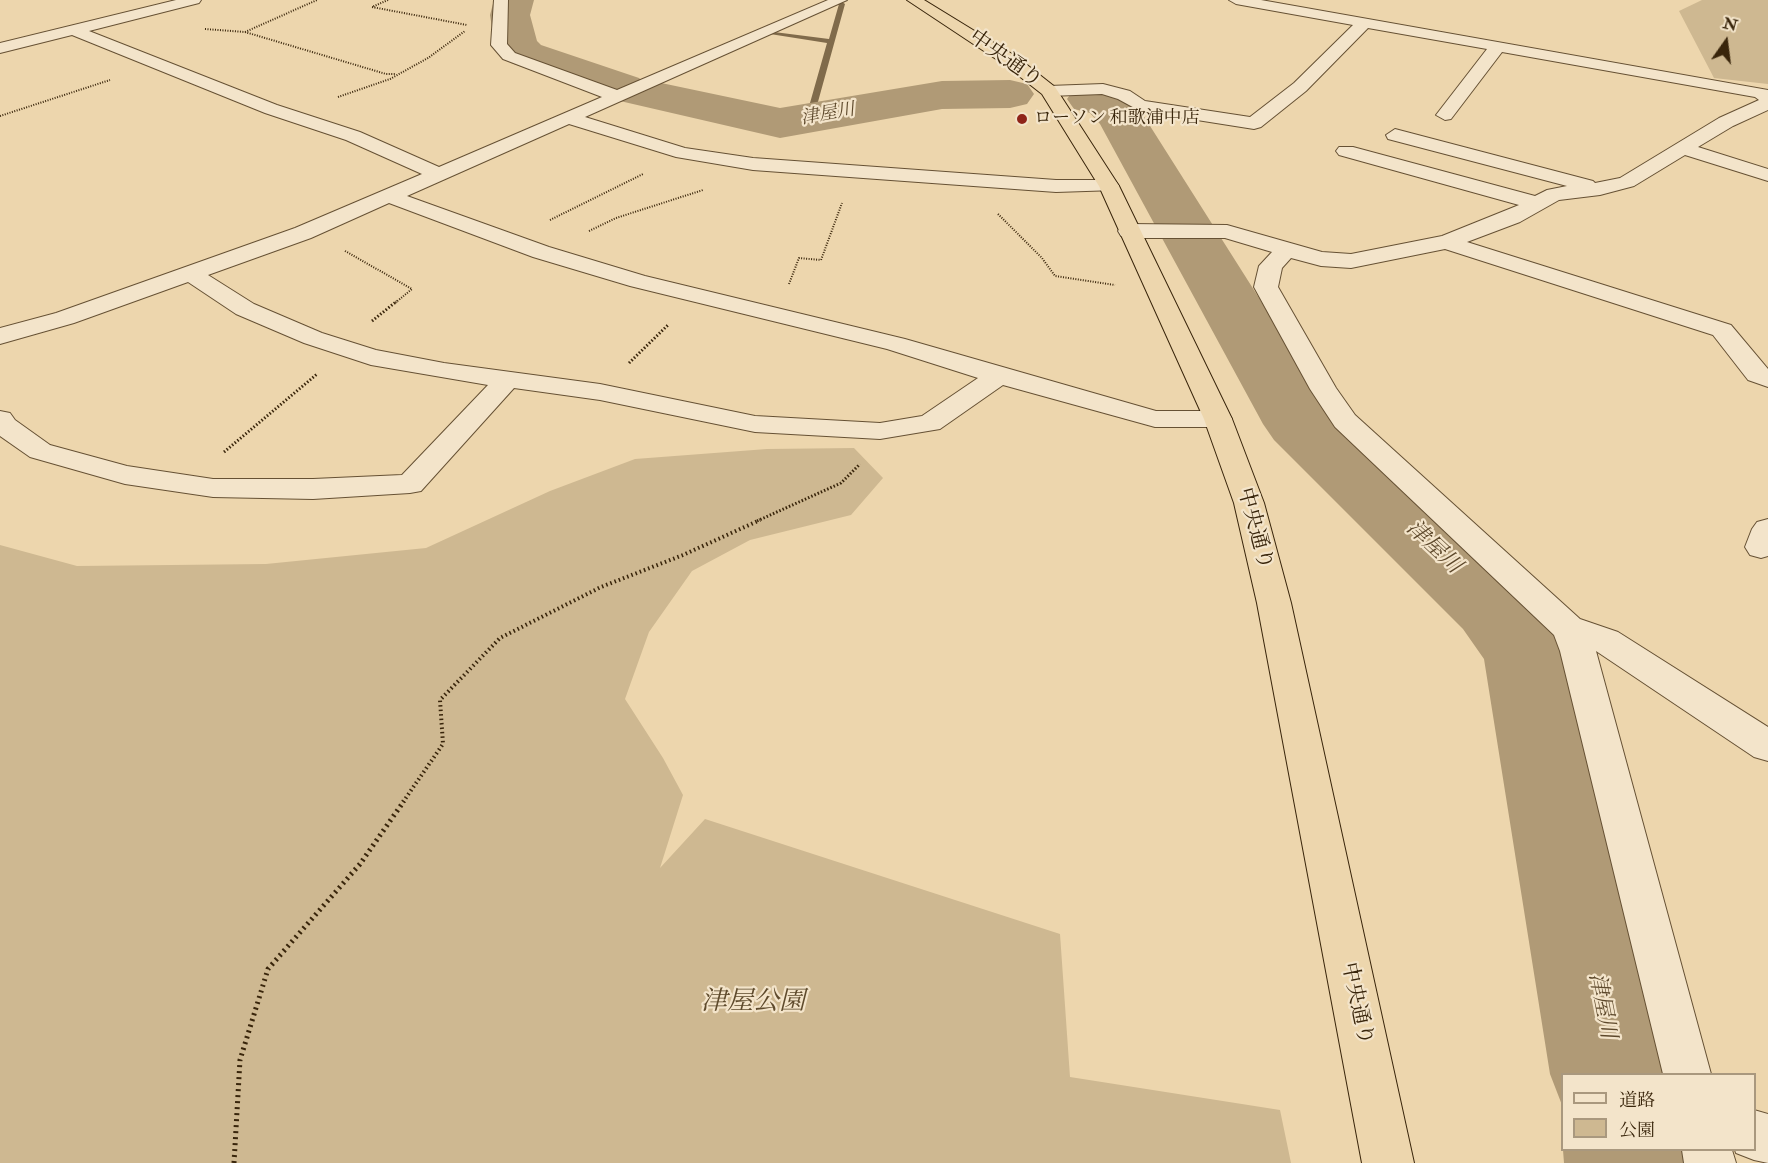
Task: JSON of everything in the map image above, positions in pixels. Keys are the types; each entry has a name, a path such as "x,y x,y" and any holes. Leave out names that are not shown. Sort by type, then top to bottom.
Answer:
{"highway":[{"name":"中央通り","path":"914,0 1011,61 1049,91 1084,142 1109,186 1218,419 1249,503 1274,603 1388,1163"}],"street":[{"path":"0,48 194,0"},
{"path":"501,0 499,45 509,56 619,97"},
{"path":"0,336 65,318 303,233 840,0"},
{"path":"1236,0 1498,46 1766,97"},
{"path":"0,39 58,18"},
{"path":"1049,91 1103,89 1124,95 1140,106 1254,123 1300,87 1364,23"},
{"path":"74,30 285,114 352,136 439,174"},
{"path":"1444,115 1498,46"},
{"path":"1129,231 1227,232 1321,259 1351,261 1448,242 1512,217 1554,194 1600,189 1627,182 1766,97"},
{"path":"568,118 683,153 753,164 1056,186 1109,186"},
{"path":"1395,135 1600,189"},
{"path":"1685,148 1768,175"},
{"path":"1346,151 1536,203"},
{"path":"388,196 541,252 638,281 896,344 999,376 1155,419 1218,419"},
{"path":"1448,242 1467,251 1722,330 1757,374 1768,379"},
{"path":"1287,249 1271,266 1266,287 1323,389 1346,422 1568,628 1578,651 1688,1073"},
{"path":"190,273 245,309 343,349 444,371 600,392 755,424 880,430 930,423 999,376"},
{"path":"0,419 3,425 40,451 125,475 213,488 313,489 410,484 508,379"},
{"path":"1568,628 1606,641 1768,746"}],"path":[{"path":"244,32 317,0"},
{"path":"285,114 390,79 395,74 428,58 470,26 372,8 388,0"},
{"path":"200,29 244,32 386,74 395,74"},
{"path":"0,116 161,64"},
{"path":"509,240 683,153"},
{"path":"541,252 616,218 729,180 753,164"},
{"path":"767,312 791,281 800,258 821,260 854,171"},
{"path":"968,179 1024,243 1042,258 1055,276 1111,285 1155,286"},
{"path":"600,392 697,296"},
{"path":"234,1163 240,1060 268,969 360,864 443,744 440,700 500,638 601,587 683,555 841,483 872,452 880,430"}],"green space":[{"path":"1702,0 1768,0 1768,84 1714,78 1679,11"},
{"name":"津屋公園","path":"854,448 883,478 851,515 750,540 692,571 649,632 625,699 663,758 683,795 660,868 705,819 1060,934 1070,1077 1280,1110 1291,1163 0,1163 0,545 77,566 266,564 426,548 550,491 635,459 767,449"}],"waterway":[{"name":"津屋川","path":"514,0 510,15 517,47 526,54 623,88"},
{"path":"830,116 812,110 842,4"},
{"path":"774,34 831,41"},
{"name":"津屋川","path":"647,94 780,123 942,95 1010,94"},
{"name":"津屋川","path":"1091,99 1107,103 1121,117 1301,424 1495,606 1530,654 1615,1073"},
{"name":"津屋川","path":"1631,1151 1633,1163"}],"place":[{"name":"ローソン 和歌浦中店","path":"1022,119"}]}
